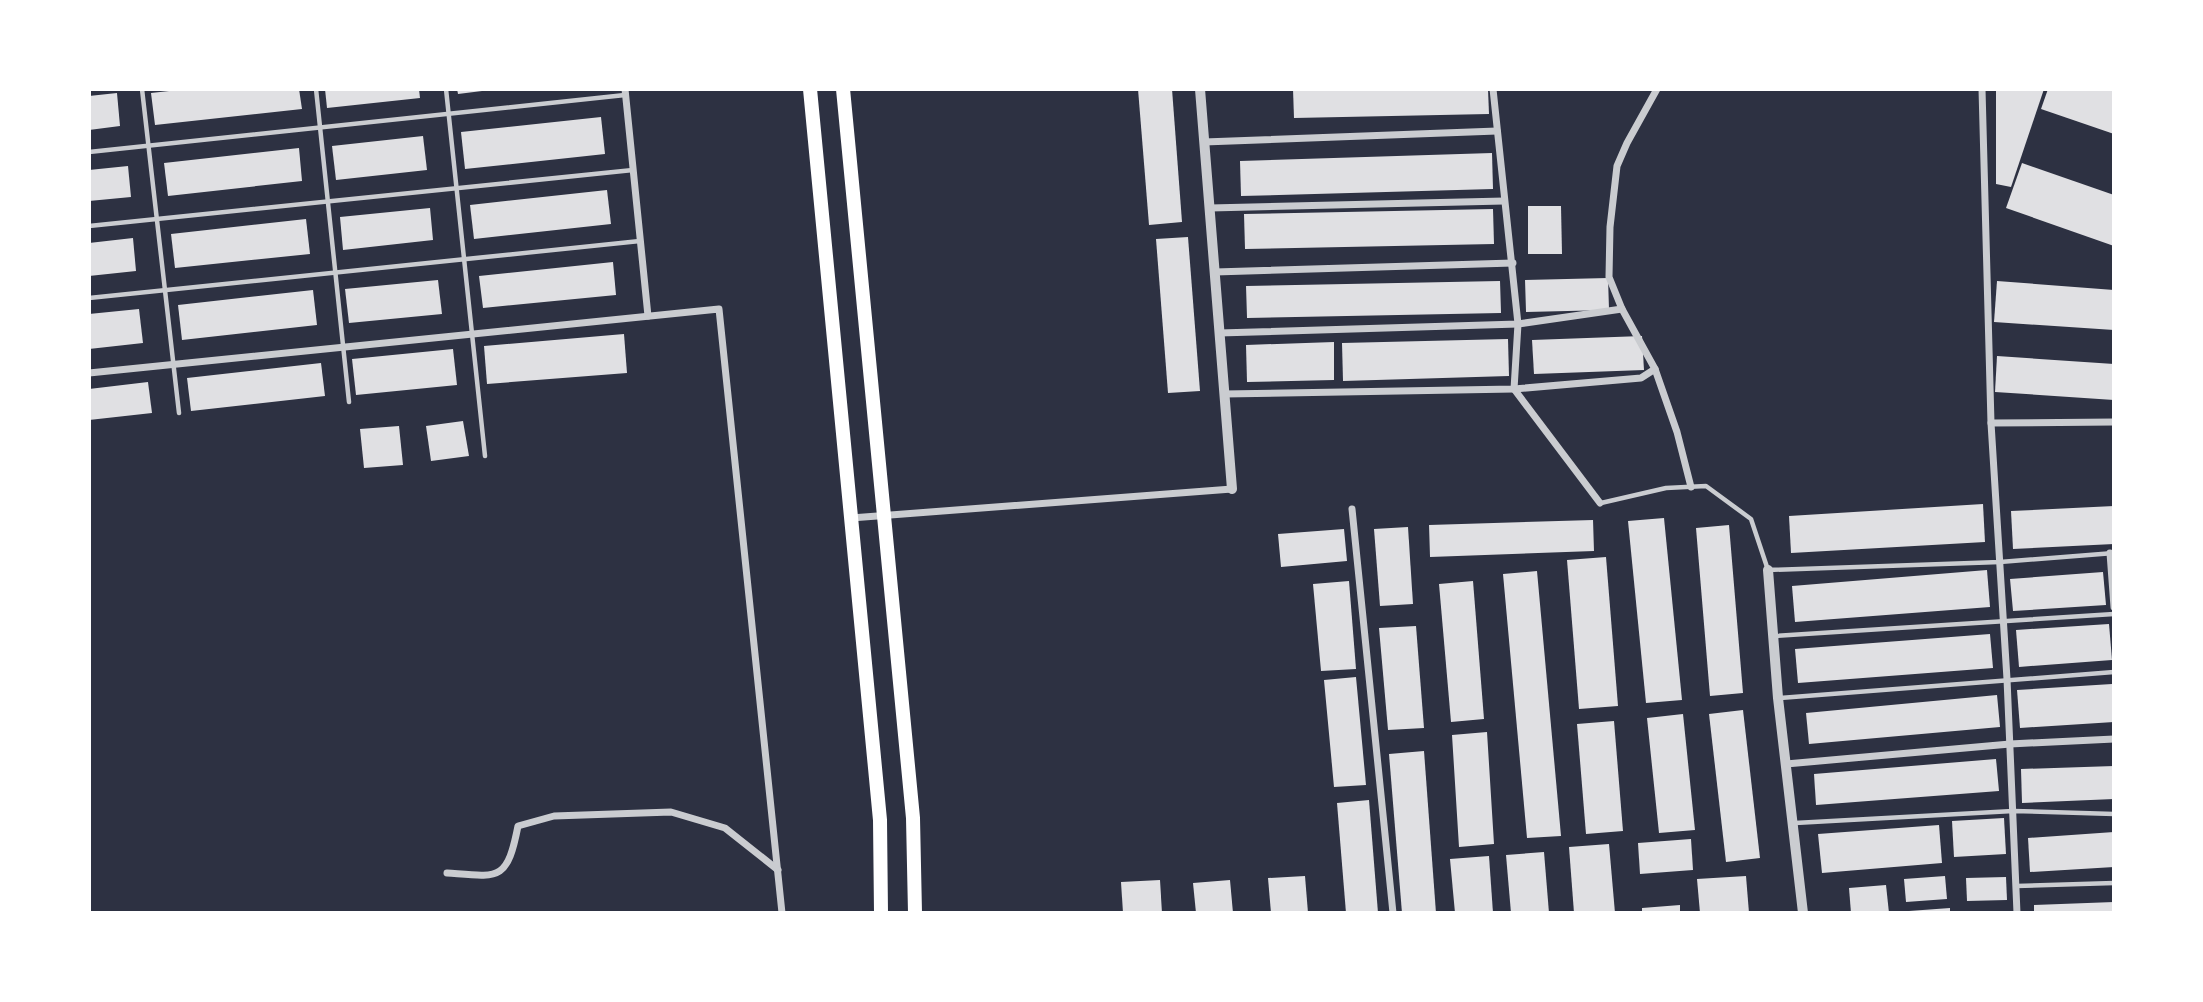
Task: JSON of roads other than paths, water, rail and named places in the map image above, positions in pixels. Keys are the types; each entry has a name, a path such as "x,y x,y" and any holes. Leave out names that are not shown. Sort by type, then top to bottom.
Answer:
{"main road":[{"path":"810,89 880,820 881,913"},
{"path":"843,89 913,818 915,913"}],"street":[{"path":"851,518 1232,489 1200,89"},
{"path":"1493,89 1518,324 1514,390 1601,503"},
{"path":"1657,89 1617,166 1610,227 1609,278 1622,309 1655,369 1677,432 1691,487"},
{"path":"1982,89 1991,423 2007,679 2017,913"},
{"path":"625,92 648,316"},
{"path":"1204,142 1497,131"},
{"path":"1210,208 1504,201"},
{"path":"1214,272 1513,263"},
{"path":"89,373 719,309 782,913"},
{"path":"1219,333 1518,324 1622,309"},
{"path":"1224,394 1514,390 1641,378 1655,369"},
{"path":"1991,423 2114,422"},
{"path":"1352,509 1393,913"},
{"path":"2112,553 2114,607"},
{"path":"1768,570 1778,698 1803,913"},
{"path":"1786,764 2010,744 2114,739"},
{"path":"447,873 489,876 503,871 512,854 518,826 554,816 671,812 725,828 778,870"}],"lane":[{"path":"142,89 179,413"},
{"path":"316,89 349,402"},
{"path":"446,89 485,456"},
{"path":"89,152 625,92"},
{"path":"89,226 633,170"},
{"path":"89,298 640,241"},
{"path":"1601,503 1666,488 1706,486 1751,519 1768,570 2000,562 2112,553"},
{"path":"1774,636 2114,614"},
{"path":"1778,698 2114,672"},
{"path":"1794,823 2013,811 2114,814"},
{"path":"2015,886 2114,883"}]}
